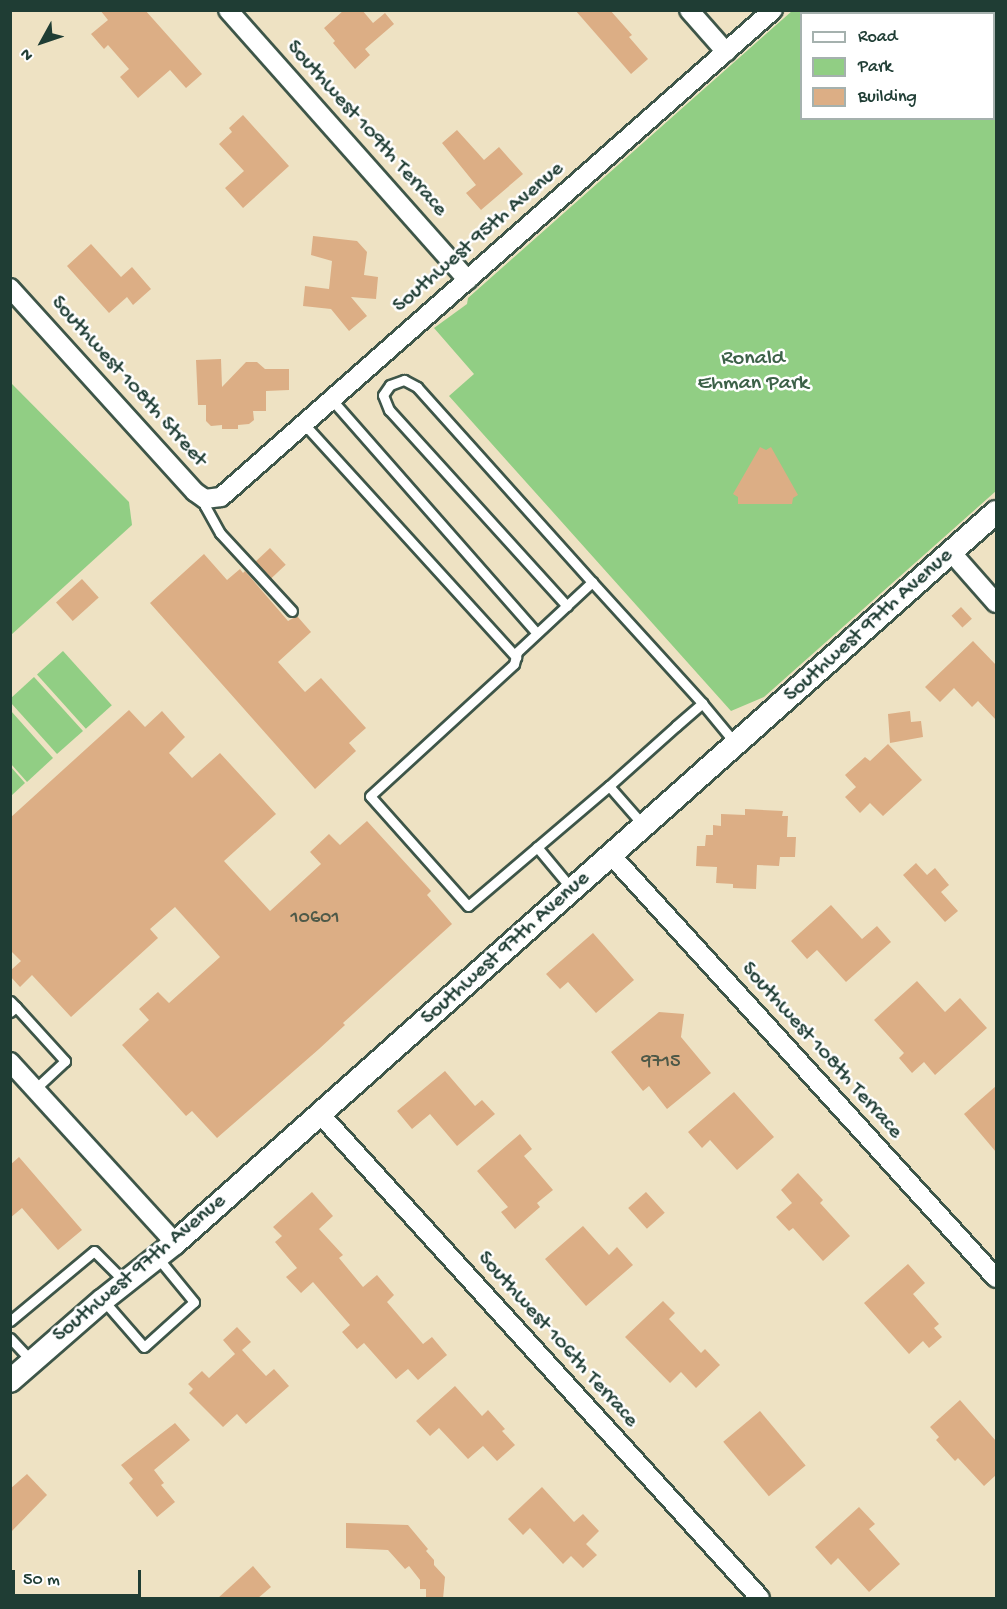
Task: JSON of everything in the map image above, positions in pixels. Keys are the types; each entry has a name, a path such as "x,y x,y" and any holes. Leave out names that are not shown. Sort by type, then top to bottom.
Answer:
{"street":[{"name":"Southwest 109th Terrace","path":"228,10 468,279"},
{"path":"689,10 726,52"},
{"name":"Southwest 95th Avenue","path":"210,499 228,494 773,10"},
{"name":"Southwest 108th Street","path":"10,288 195,492 210,499"},
{"name":"Southwest 97th Avenue","path":"10,1381 103,1300 175,1243 996,512"},
{"path":"951,552 996,603"},
{"name":"Southwest 108th Terrace","path":"611,855 996,1278"},
{"path":"10,1062 175,1243"},
{"name":"Southwest 106th Terrace","path":"320,1114 760,1599"}],"lane":[{"path":"567,606 389,410 383,395 390,385 404,380 417,387 702,703 736,744"},
{"path":"332,400 537,633"},
{"path":"305,425 516,657"},
{"path":"210,499 205,506 220,534 292,611"},
{"path":"592,582 518,652 514,664 370,796 468,906 702,703"},
{"path":"609,786 644,826"},
{"path":"537,847 572,889"},
{"path":"12,1007 65,1061 35,1089"},
{"path":"10,1321 94,1251 126,1282"},
{"path":"103,1300 144,1347 194,1302 157,1257"},
{"path":"10,1338 32,1362"}],"green space":[{"name":"Ronald Ehman Park","path":"792,11 996,11 996,491 764,697 731,711 449,396 474,374 434,328 467,304 468,298"},
{"path":"11,383 129,502 132,525 11,635"},
{"path":"63,651 112,705 86,729 37,674"},
{"path":"34,677 83,731 57,754 11,703 11,698"},
{"path":"11,711 53,758 27,782 11,764"},
{"path":"11,767 25,783 10,796"}],"building":[{"path":"100,10 145,10 202,74 186,88 170,70 138,98 120,77 129,69 108,45 104,49 91,34 108,20"},
{"path":"344,10 362,10 373,23 385,13 394,24 365,49 370,55 355,69 333,43 335,41 324,28"},
{"path":"575,10 610,10 632,35 629,37 648,59 631,74"},
{"path":"243,115 289,166 243,208 225,188 244,171 219,144 232,132 229,128"},
{"path":"457,130 484,160 499,147 523,174 481,210 466,193 476,185 442,143"},
{"path":"313,236 357,241 367,252 364,275 378,277 376,299 351,297 367,316 349,331 331,309 303,306 305,286 329,289 332,261 311,255"},
{"path":"91,244 121,277 132,267 151,289 133,305 127,297 109,313 67,266"},
{"path":"221,359 222,387 246,362 257,362 265,369 289,369 289,390 266,391 266,411 253,411 254,420 249,424 238,425 238,429 222,429 222,425 211,426 206,421 206,405 198,405 196,360"},
{"path":"760,447 766,450 771,447 798,495 793,498 792,504 738,504 738,497 733,494"},
{"path":"270,548 286,565 271,578 255,562"},
{"path":"204,554 227,580 240,569 243,573 245,571 288,621 297,616 311,632 278,662 305,692 321,678 366,728 349,743 356,751 315,789 150,603"},
{"path":"82,579 99,598 73,621 56,602"},
{"path":"961,607 972,619 962,628 951,616"},
{"path":"973,641 996,665 996,720 978,701 972,707 954,688 940,702 925,687"},
{"path":"129,710 145,727 162,711 185,737 169,753 192,778 220,753 276,814 224,861 270,911 321,864 310,852 329,834 340,845 367,821 431,891 427,895 452,924 343,1023 345,1025 319,1049 217,1138 192,1111 186,1116 122,1045 149,1020 139,1009 158,992 169,1003 220,957 175,907 150,929 158,938 71,1017 32,975 20,987 10,976 10,971 21,961 10,950 10,818"},
{"path":"910,711 911,722 921,721 923,737 890,743 888,714"},
{"path":"888,744 922,780 883,816 870,803 860,813 845,797 856,787 845,775 865,757 870,761"},
{"path":"745,809 783,811 782,816 788,816 787,837 796,837 795,857 780,857 779,866 757,865 756,889 733,888 733,884 716,883 717,867 696,866 697,846 705,846 706,835 713,835 713,825 721,826 721,814 745,815"},
{"path":"916,863 927,875 935,868 949,885 941,892 958,911 945,922 903,875"},
{"path":"831,905 862,939 877,926 891,942 846,982 817,950 807,959 791,941"},
{"path":"593,933 634,980 596,1013 568,982 560,989 546,974"},
{"path":"917,981 945,1012 960,998 987,1028 935,1075 924,1062 912,1073 899,1058 904,1053 874,1020"},
{"path":"659,1012 684,1014 681,1037 711,1073 667,1109 649,1086 643,1091 611,1052"},
{"path":"445,1071 475,1106 482,1100 495,1114 457,1146 430,1114 412,1129 397,1111"},
{"path":"996,1086 996,1152 964,1114"},
{"path":"734,1092 774,1137 737,1170 710,1140 702,1148 688,1132"},
{"path":"520,1134 532,1149 524,1156 553,1190 537,1203 540,1207 515,1229 501,1212 508,1207 477,1171"},
{"path":"19,1157 82,1230 58,1250 22,1208 10,1218 10,1165"},
{"path":"798,1173 823,1200 820,1203 850,1236 823,1261 793,1228 789,1231 776,1217 792,1203 781,1190"},
{"path":"312,1192 333,1216 319,1229 343,1255 339,1258 363,1287 377,1275 394,1295 387,1302 423,1344 432,1337 447,1355 418,1380 408,1369 396,1379 364,1343 357,1349 342,1332 350,1325 313,1282 301,1293 286,1277 297,1268 275,1242 282,1236 273,1227"},
{"path":"646,1192 665,1213 647,1229 628,1208"},
{"path":"583,1226 609,1255 617,1247 633,1265 586,1306 545,1259"},
{"path":"908,1264 925,1283 913,1294 939,1324 934,1328 942,1337 929,1348 923,1341 909,1354 864,1303"},
{"path":"663,1301 675,1313 669,1319 701,1353 705,1349 720,1365 696,1388 681,1372 670,1383 625,1337"},
{"path":"237,1327 251,1342 242,1350 266,1376 274,1369 289,1386 246,1424 237,1414 223,1427 189,1393 193,1389 188,1384 202,1371 209,1378 235,1354 223,1340"},
{"path":"455,1386 482,1416 488,1410 505,1429 502,1431 515,1445 497,1461 483,1446 468,1459 439,1428 430,1436 416,1421"},
{"path":"960,1400 996,1441 996,1475 984,1486 958,1458 955,1461 936,1440 939,1437 930,1427"},
{"path":"760,1411 806,1465 769,1496 723,1442"},
{"path":"175,1423 190,1440 154,1470 164,1483 161,1485 175,1502 157,1517 129,1483 133,1479 121,1465"},
{"path":"27,1474 47,1495 10,1533 10,1489"},
{"path":"542,1487 574,1522 583,1514 599,1531 586,1544 597,1555 583,1568 571,1556 563,1564 530,1528 523,1535 508,1519"},
{"path":"859,1507 875,1524 869,1529 900,1564 869,1592 838,1558 831,1565 815,1547"},
{"path":"346,1523 408,1525 428,1549 426,1551 434,1560 434,1565 445,1577 443,1599 426,1599 426,1589 420,1589 420,1580 409,1566 405,1569 388,1550 346,1548"},
{"path":"253,1566 271,1587 257,1599 217,1599"}]}
